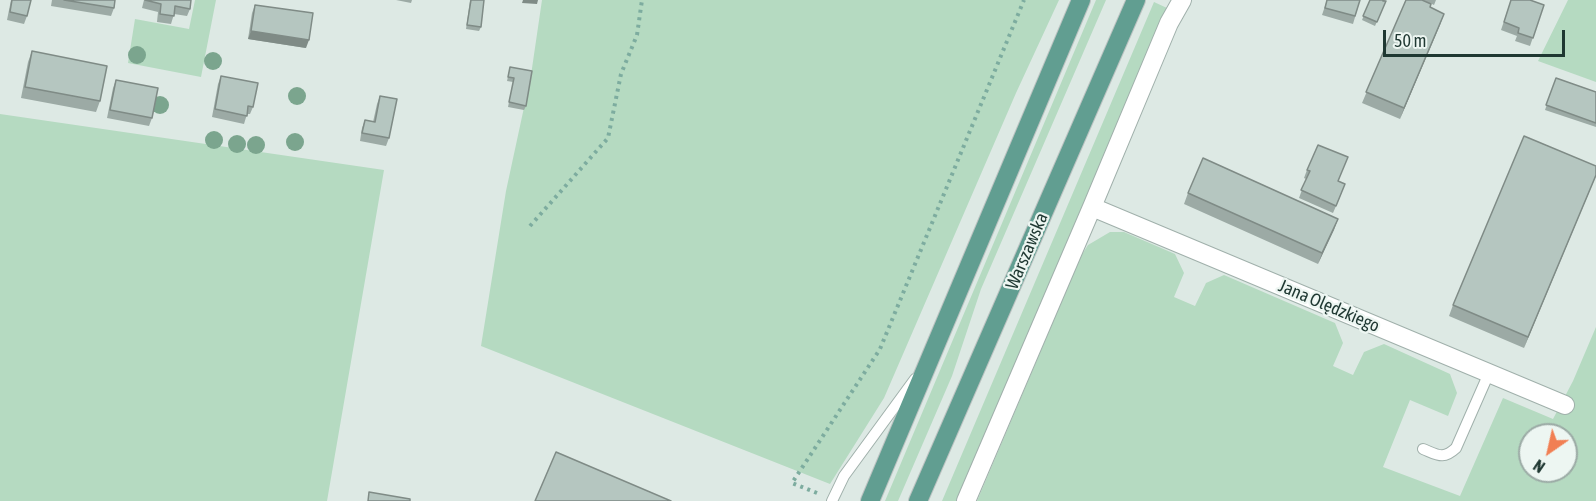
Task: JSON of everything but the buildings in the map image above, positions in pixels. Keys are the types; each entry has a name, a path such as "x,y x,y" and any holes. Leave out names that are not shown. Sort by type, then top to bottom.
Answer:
{"main road":[{"path":"870,501 1081,0"},
{"name":"Warszawska","path":"918,501 1136,0"}],"street":[{"path":"966,501 1169,23 1182,0"},
{"name":"Jana Olędzkiego","path":"1092,207 1565,405"}],"lane":[{"path":"832,501 844,476 930,359"},
{"path":"1423,449 1441,456 1449,455 1456,448 1489,374"}],"path":[{"path":"530,226 608,138 621,74 637,35 642,0"},
{"path":"816,501 819,494 792,483 880,349 1024,0"}],"green space":[{"path":"195,0 216,0 201,77 128,63 135,19 189,29"},
{"path":"542,0 1059,0 1016,93 884,398 830,484 481,346 506,191 531,75"},
{"path":"1096,0 1106,0 981,289 952,376 898,501 885,501"},
{"path":"1568,0 1596,0 1596,82 1538,61"},
{"path":"1154,2 1167,8 956,501 942,501"},
{"path":"0,114 384,170 327,501 0,501"},
{"path":"1110,232 1124,232 1175,254 1184,273 1174,297 1195,306 1206,283 1224,275 1335,323 1343,343 1333,366 1353,375 1364,352 1384,344 1450,374 1457,393 1448,416 1410,400 1383,467 1460,496 1503,398 1553,419 1573,381 1596,327 1596,501 977,501 1081,256 1088,245"}]}
